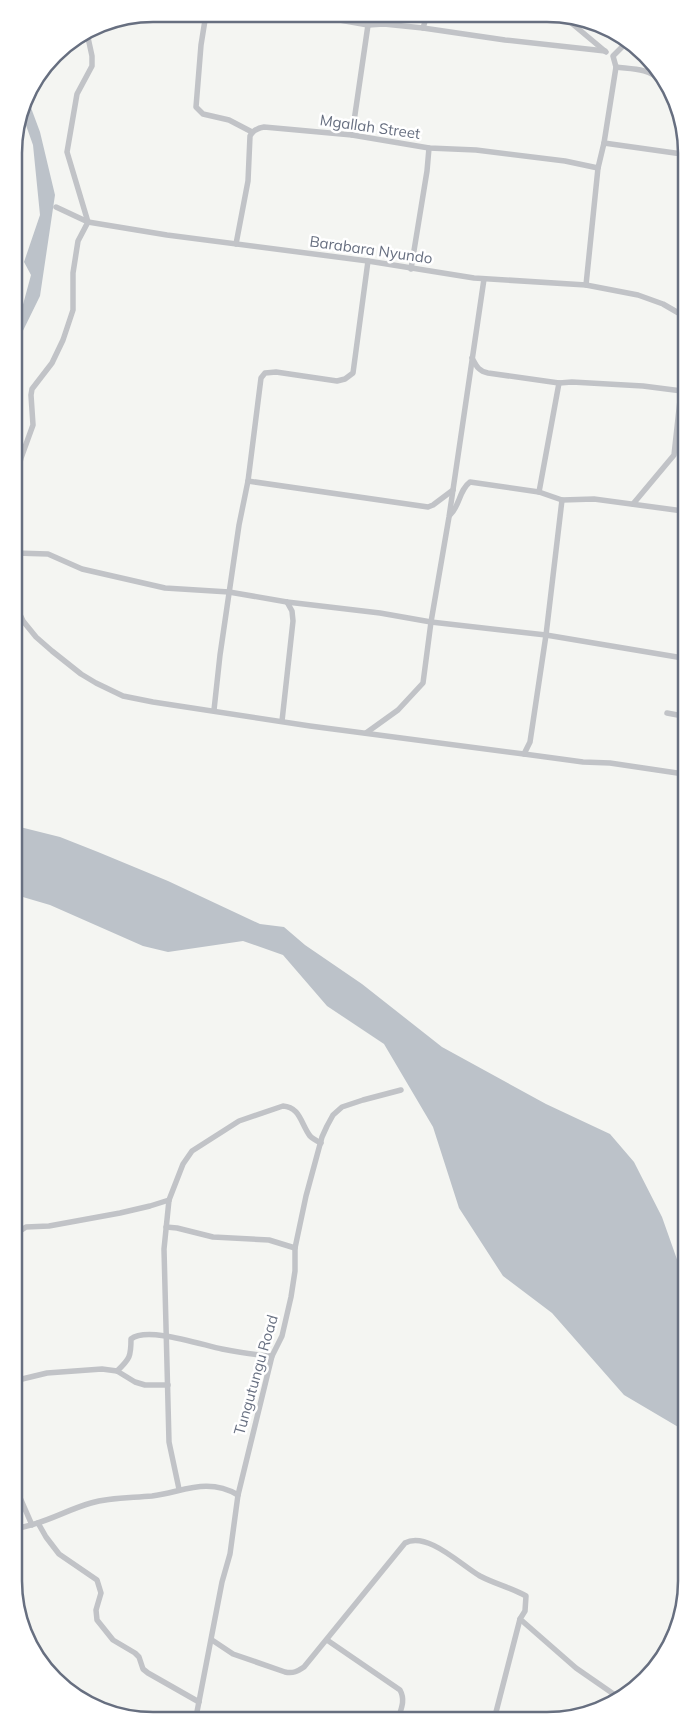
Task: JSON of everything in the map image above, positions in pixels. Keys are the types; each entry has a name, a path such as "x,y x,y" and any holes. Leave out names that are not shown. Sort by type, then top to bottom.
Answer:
{"street":[{"path":"356,22 368,25 384,24 423,28 515,42 605,51"},
{"path":"423,28 425,22"},
{"path":"205,23 196,107 203,114 229,120 252,132 248,181 236,244"},
{"path":"352,135 368,25"},
{"path":"575,26 613,56 616,67 604,143 598,168 586,285"},
{"path":"23,453 33,425 32,389 52,363 63,340 73,310 73,273 78,240 88,222 67,152 77,94 92,66 88,40"},
{"path":"613,56 622,47"},
{"path":"616,67 650,73"},
{"name":"Mgallah Street","path":"252,132 264,127 352,135 429,148 476,150 565,161 598,168"},
{"path":"604,143 678,153"},
{"path":"411,269 429,148"},
{"name":"Barabara Nyundo","path":"56,207 88,222 167,235 484,279 586,285 638,295 663,304 678,313"},
{"path":"214,710 238,525 248,481 259,384 263,374 268,372 336,381 345,379 353,372 368,262"},
{"path":"366,733 398,710 423,683 431,622 450,517 484,279"},
{"path":"472,358 477,367 484,372 559,383 643,386 678,390"},
{"path":"539,492 559,383"},
{"path":"633,504 674,455 678,425"},
{"path":"248,481 428,507 454,490"},
{"path":"450,517 458,505 462,490 470,482 539,492 562,500 594,499 678,510"},
{"path":"524,754 530,742 546,635 562,500"},
{"path":"23,553 48,554 82,569 165,588 229,592 431,622 546,635 678,657"},
{"path":"282,721 293,621 292,611 287,602"},
{"path":"23,620 36,637 81,674 123,696 152,702 366,733 678,773"},
{"path":"667,713 678,715"},
{"name":"Tungutungu Road","path":"197,1712 222,1582 230,1554 238,1495 272,1356 282,1336 295,1271 295,1248 306,1196 321,1143 327,1126 342,1107 401,1090"},
{"path":"180,1489 169,1442 164,1249 169,1200 183,1164 192,1151 239,1121 283,1106 293,1108 309,1135 321,1143"},
{"path":"22,1231 32,1226 49,1226 120,1213 169,1200"},
{"path":"166,1227 213,1237 269,1240 295,1248"},
{"path":"117,1371 130,1356 132,1348 131,1339 133,1337 152,1335 167,1336 228,1350 272,1356"},
{"path":"22,1379 53,1372 102,1369 117,1371 135,1382 145,1385 168,1385"},
{"path":"22,1527 90,1503 156,1495 194,1486 210,1486 238,1495"},
{"path":"22,1500 35,1524 59,1554 97,1580 101,1593 96,1615 97,1620 112,1640 135,1653 139,1657 143,1669 148,1673 199,1702"},
{"path":"212,1640 233,1654 289,1673 304,1668 400,1549 411,1540 418,1540 435,1546 480,1576 526,1596 525,1611 520,1619 496,1712"},
{"path":"520,1619 576,1668 613,1693"},
{"path":"327,1640 400,1690 403,1695 399,1712"}],"shaded area":[{"path":"31,107 40,132 55,195 40,296 23,331 23,305 31,275 24,262 40,215 33,145 26,125"},
{"path":"23,828 60,837 98,852 168,881 260,924 284,927 305,945 362,984 442,1047 546,1104 610,1134 634,1162 662,1217 677,1260 677,1426 624,1395 552,1313 503,1276 459,1208 433,1127 384,1044 327,1006 283,955 243,941 168,952 143,946 50,905 22,897"}]}
